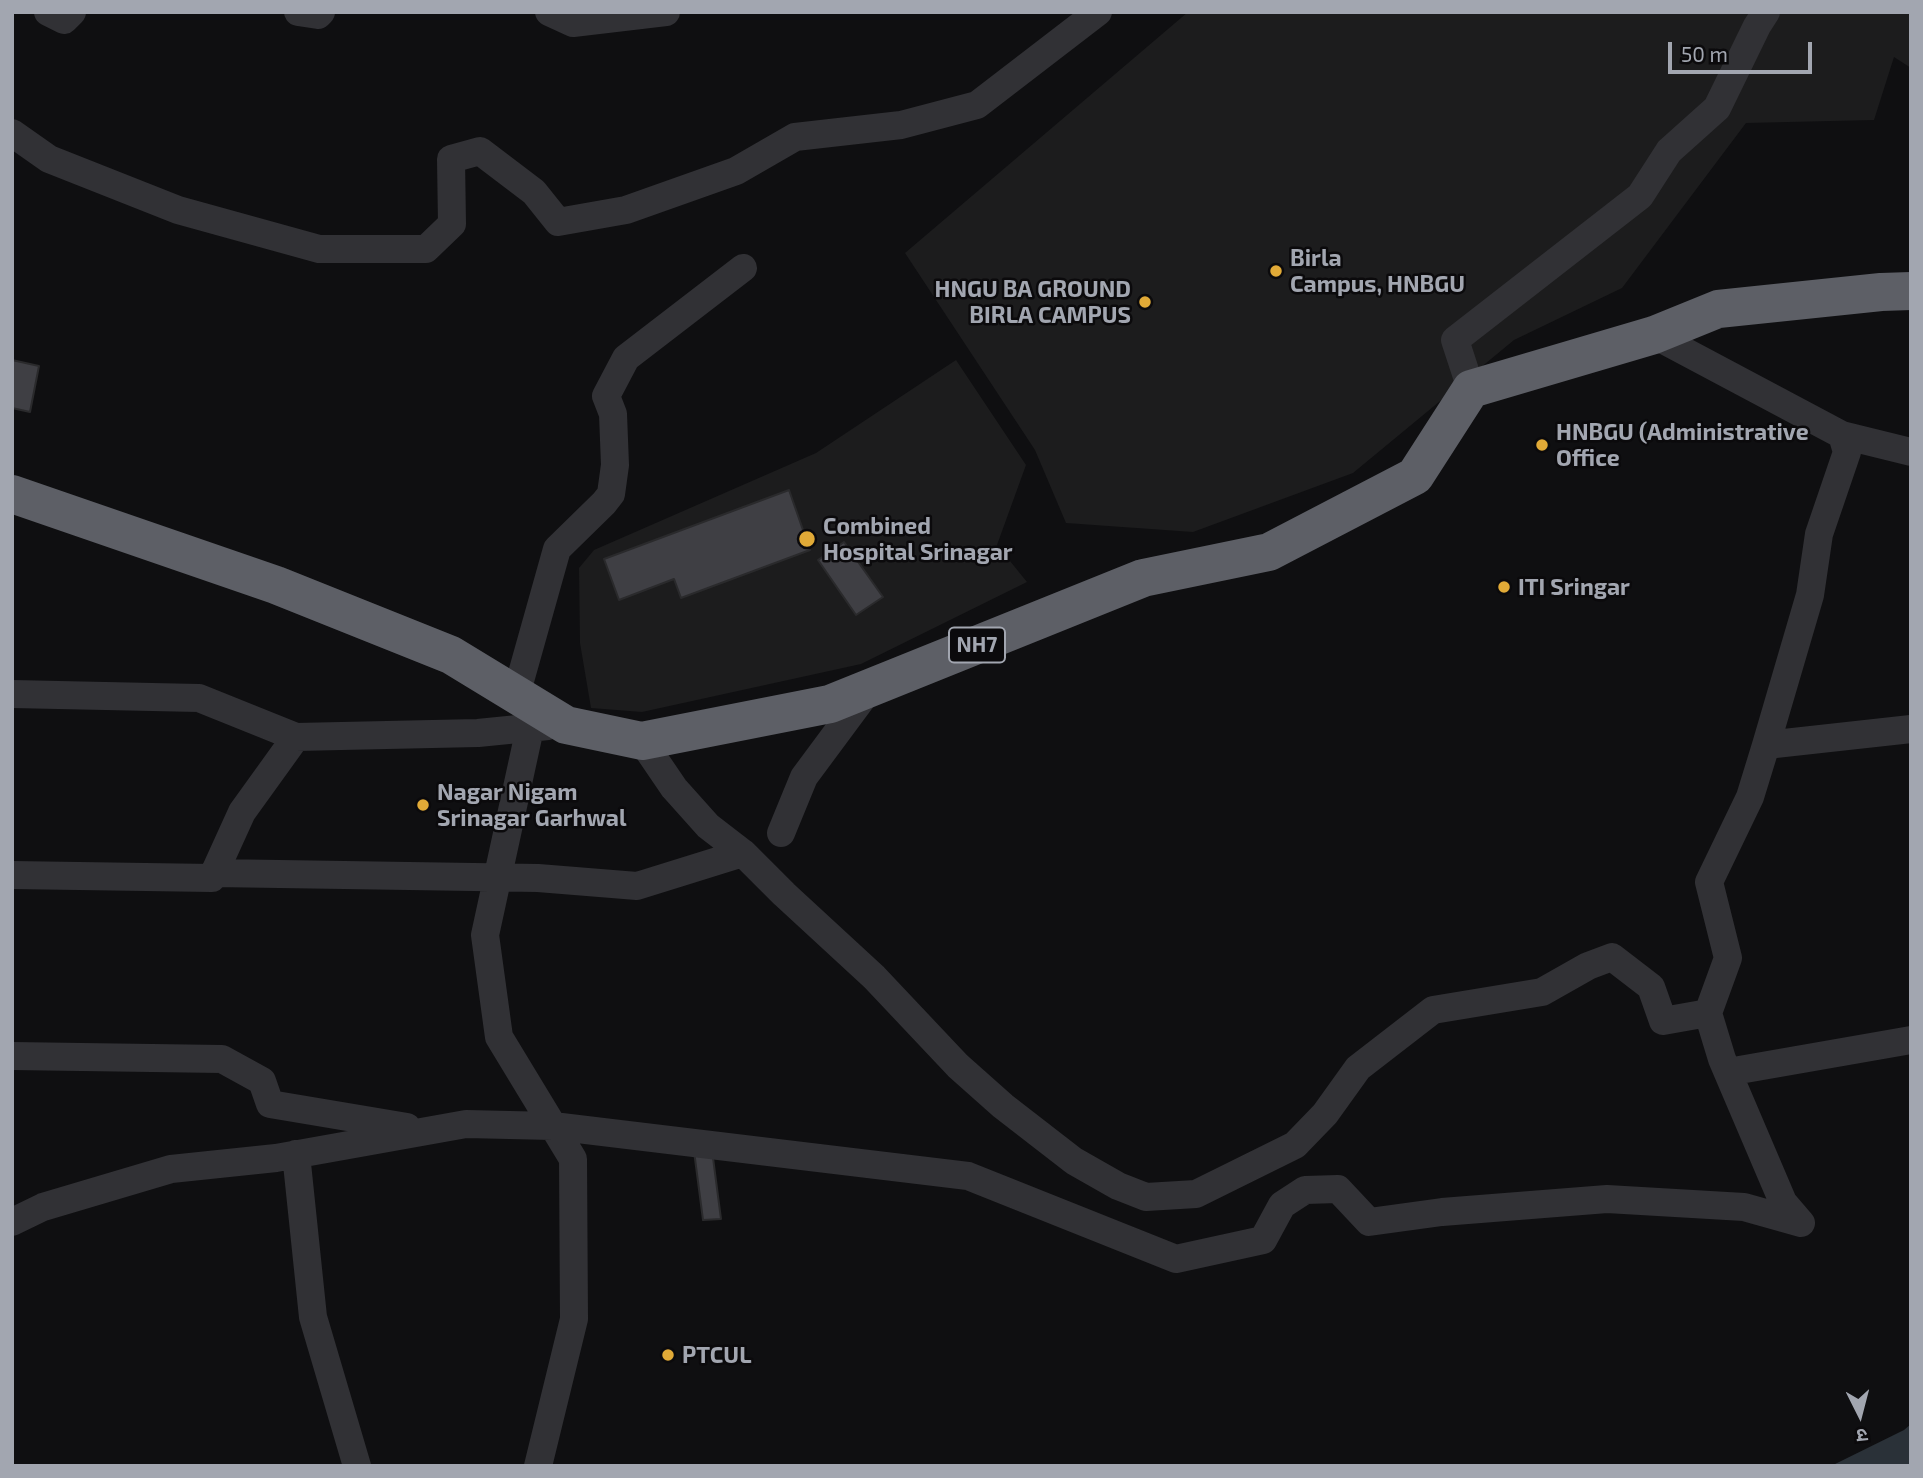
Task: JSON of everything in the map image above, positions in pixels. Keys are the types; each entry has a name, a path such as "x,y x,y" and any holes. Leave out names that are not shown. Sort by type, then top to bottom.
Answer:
{"highway":[{"path":"1471,390 1654,335 1718,309 1911,291"},
{"name":"NH7","path":"12,494 276,586 451,655 537,716 642,741 830,704 1143,578 1269,552 1415,476 1471,390"}],"street":[{"path":"48,12 64,20 72,12"},
{"path":"298,12 317,15 321,12"},
{"path":"549,12 573,23 666,12"},
{"path":"12,134 48,159 178,210 319,248 426,249 452,224 451,159 480,151 534,192 558,222 626,211 736,171 795,137 901,125 977,105 1098,12"},
{"path":"1471,390 1455,340 1640,196 1669,151 1717,108 1766,12"},
{"path":"538,1466 574,1319 573,1159 499,1037 485,935 537,716 556,549 611,494 615,465 613,414 606,396 626,358 743,268"},
{"path":"1654,335 1842,435 1911,452"},
{"path":"12,1222 43,1207 171,1169 296,1154 467,1124 553,1126 968,1176 1176,1259 1263,1240 1282,1205 1305,1190 1338,1189 1368,1222 1442,1212 1607,1199 1744,1207 1801,1223 1783,1202 1728,1072 1707,1013 1728,958 1709,882 1750,797 1766,745 1810,595 1819,534 1847,452 1842,435"},
{"path":"781,833 804,777 870,688"},
{"path":"12,694 199,698 296,737 478,733 537,716"},
{"path":"1766,745 1911,729"},
{"path":"12,875 212,878 242,812 296,737"},
{"path":"642,741 674,788 708,826 743,853 874,978 958,1066 1003,1106 1088,1170 1146,1197 1196,1194 1294,1145 1325,1114 1358,1068 1433,1010 1542,992 1588,966 1612,957 1651,986 1663,1021 1707,1013"},
{"path":"215,873 538,878 637,886 743,853"},
{"path":"1728,1072 1911,1040"},
{"path":"12,1056 222,1059 262,1081 270,1104 427,1131"},
{"path":"296,1154 313,1317 357,1466"}],"shaded area":[{"name":"Birla Campus, HNBGU","path":"1188,12 1911,12 1911,68 1894,57 1874,120 1746,123 1622,288 1514,340 1353,473 1193,532 1066,523 1035,450 905,253"},
{"name":"Combined Hospital Srinagar","path":"956,360 1026,465 997,545 1027,582 861,664 642,712 591,708 580,643 579,568 594,550 816,453"},
{"path":"1911,1424 1911,1466 1831,1466 1904,1430"}],"building":[{"path":"12,360 39,366 30,412 12,408"},
{"path":"789,490 810,550 681,598 674,579 619,600 604,559"},
{"path":"844,542 883,597 856,615 818,560"},
{"path":"712,1150 721,1219 703,1220 694,1151"}],"place":[{"name":"Birla Campus, HNBGU","path":"1276,271"},
{"name":"HNGU BA GROUND BIRLA CAMPUS","path":"1145,302"},
{"name":"HNBGU (Administrative Office","path":"1542,445"},
{"name":"Combined Hospital Srinagar","path":"807,539"},
{"name":"ITI Sringar","path":"1504,587"},
{"name":"Nagar Nigam Srinagar Garhwal","path":"423,805"},
{"name":"PTCUL","path":"668,1355"}]}
